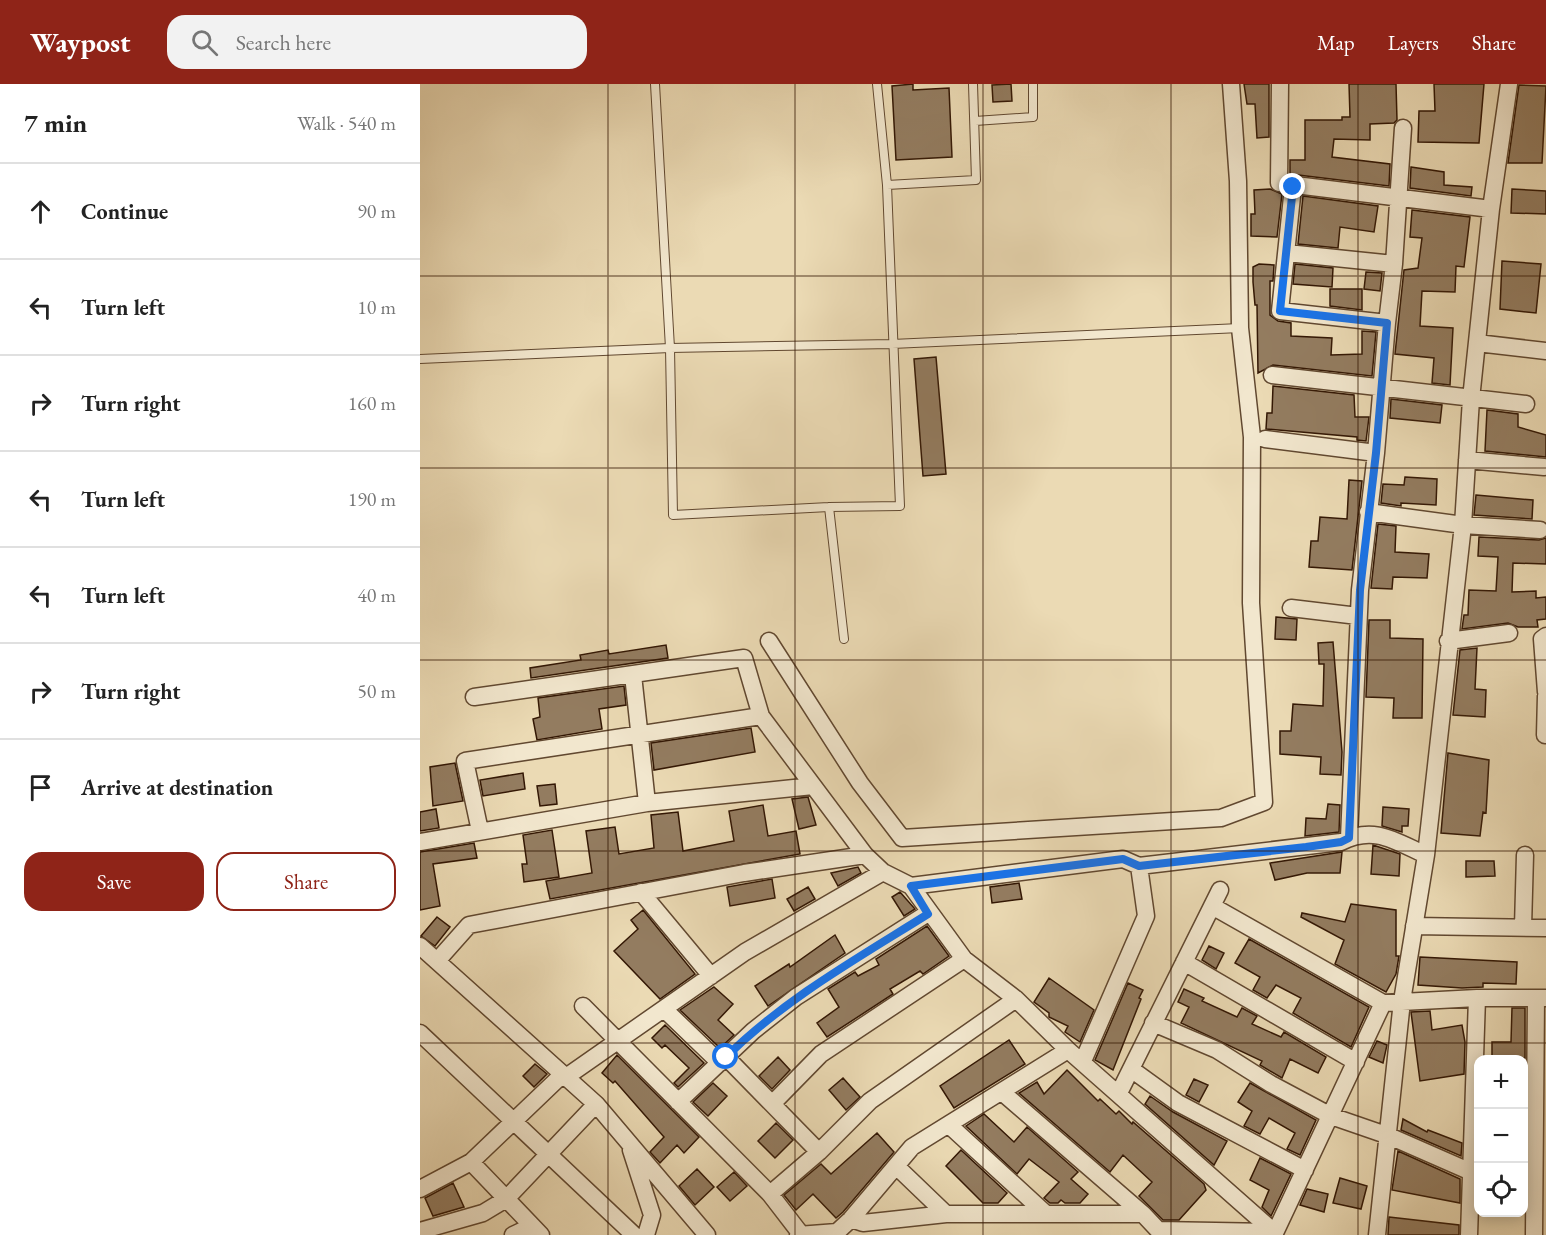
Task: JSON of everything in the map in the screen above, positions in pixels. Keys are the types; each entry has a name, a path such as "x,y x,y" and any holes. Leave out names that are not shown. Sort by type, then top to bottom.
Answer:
{"street":[{"path":"769,641 860,783 902,838 1221,818 1264,802 1251,603 1252,437 1240,328 1238,181 1231,84"},
{"path":"1280,84 1279,183 1293,187 1491,209"},
{"path":"1377,1235 1402,1001 1426,855 1448,641 1463,525 1471,399 1491,209 1509,84"},
{"path":"1349,838 1358,616 1394,264 1403,128"},
{"path":"1293,187 1280,311 1387,323"},
{"path":"1287,253 1394,264"},
{"path":"1477,343 1546,351"},
{"path":"1272,375 1382,389 1388,386 1471,399 1526,404"},
{"path":"1265,439 1376,453"},
{"path":"1467,460 1544,467"},
{"path":"1368,512 1463,525 1540,530"},
{"path":"1291,608 1358,616"},
{"path":"1448,641 1509,633"},
{"path":"1545,735 1546,694 1540,648 1542,639 1546,636"},
{"path":"474,698 744,658 761,716 865,855 883,872 911,886 928,914 964,959 1016,999 1068,1050 1119,1093 1274,1234"},
{"path":"633,675 647,803"},
{"path":"480,831 465,761 761,716"},
{"path":"420,842 647,803 813,786"},
{"path":"911,886 1123,859 1139,866 1306,847 1378,833 1426,855"},
{"path":"437,961 469,925 826,859 865,855"},
{"path":"1523,927 1525,855"},
{"path":"1083,1061 1146,916 1139,866"},
{"path":"420,1189 471,1162 564,1076 745,952 883,872"},
{"path":"1119,1093 1220,890"},
{"path":"641,892 711,976"},
{"path":"1212,906 1383,1003 1477,998 1541,998 1534,1235"},
{"path":"678,1102 753,1031 796,997 928,914"},
{"path":"1414,926 1546,928"},
{"path":"420,946 596,1104 707,1235"},
{"path":"772,1104 821,1054 964,959"},
{"path":"1184,962 1356,1062"},
{"path":"1476,1163 1477,998"},
{"path":"770,1194 819,1152 870,1101 1016,999"},
{"path":"1274,1234 1383,1003"},
{"path":"583,1006 770,1194 799,1234 837,1232 912,1148 1003,1093 1068,1050"},
{"path":"664,1009 772,1104 819,1152"},
{"path":"1153,1023 1217,1050 1271,1084 1331,1116 1389,1136 1474,1173"},
{"path":"420,1033 516,1121 634,1235"},
{"path":"1131,1069 1178,1103 1305,1170"},
{"path":"1003,1093 1158,1230 1274,1234"},
{"path":"420,1231 483,1213 506,1199 596,1104"},
{"path":"949,1125 1046,1214"},
{"path":"629,1143 652,1215 646,1235"},
{"path":"471,1162 536,1231"},
{"path":"896,1166 946,1214"},
{"path":"1469,1235 1474,1191"},
{"path":"851,1219 863,1222 946,1214 1143,1215"},
{"path":"513,1235 536,1231"}],"lane":[{"path":"655,84 670,348 673,515 829,507 900,506 892,344 888,185 877,84"},
{"path":"888,185 976,180 973,84"},
{"path":"975,121 1034,117 1033,84"},
{"path":"420,359 670,348 892,344 1240,328"},
{"path":"829,507 844,639"}],"building":[{"path":"913,84 913,90 949,88 952,157 896,160 892,86"},
{"path":"1011,84 1012,101 993,102 992,85"},
{"path":"1244,84 1269,84 1269,137 1257,138 1255,104 1247,104"},
{"path":"1349,84 1396,84 1397,120 1394,123 1370,124 1370,140 1334,139 1332,157 1390,164 1389,186 1290,174 1290,160 1305,160 1305,120 1342,120 1342,117 1350,117"},
{"path":"1434,84 1484,84 1479,143 1418,142 1419,111 1435,111"},
{"path":"1519,85 1546,86 1542,163 1508,163"},
{"path":"1411,167 1444,172 1444,185 1472,187 1471,196 1410,188"},
{"path":"1270,189 1282,194 1277,237 1251,236 1251,214 1255,214 1254,190"},
{"path":"1512,189 1546,191 1546,214 1511,213"},
{"path":"1303,196 1378,206 1374,232 1340,227 1338,248 1298,244"},
{"path":"1412,210 1470,217 1464,267 1456,266 1455,292 1422,291 1420,326 1453,328 1450,385 1432,383 1434,358 1395,354 1404,270 1418,268 1422,238 1410,237"},
{"path":"1502,261 1541,264 1536,313 1500,309"},
{"path":"1259,264 1274,265 1273,281 1270,281 1270,315 1278,321 1291,323 1291,336 1332,338 1331,355 1362,354 1362,331 1376,332 1372,376 1273,365 1258,373 1257,305 1255,305 1253,267"},
{"path":"1295,264 1333,268 1332,287 1293,284"},
{"path":"1366,272 1382,273 1380,291 1364,289"},
{"path":"1330,289 1362,289 1362,310 1330,306"},
{"path":"936,357 946,474 923,476 914,359"},
{"path":"1273,386 1354,395 1355,417 1369,417 1366,441 1357,440 1357,437 1266,429 1267,413 1272,413"},
{"path":"1391,399 1442,405 1440,423 1390,418"},
{"path":"1487,410 1518,414 1518,427 1546,435 1546,457 1485,451"},
{"path":"1405,477 1437,479 1436,505 1401,503 1401,506 1381,503 1383,484 1404,485"},
{"path":"1349,480 1362,481 1352,570 1309,567 1311,541 1318,541 1320,517 1347,519"},
{"path":"1476,495 1533,500 1532,519 1474,515"},
{"path":"1378,524 1396,526 1395,552 1429,554 1427,578 1393,577 1392,589 1371,588"},
{"path":"1479,537 1539,540 1546,538 1546,564 1513,563 1512,592 1536,591 1536,598 1546,597 1546,619 1537,620 1538,627 1518,627 1508,623 1462,629 1464,615 1468,615 1469,590 1496,591 1498,557 1478,556"},
{"path":"1276,617 1297,619 1296,640 1275,639"},
{"path":"1369,620 1390,620 1390,638 1423,639 1422,718 1393,718 1394,698 1366,697"},
{"path":"1333,642 1342,752 1341,775 1320,774 1321,757 1280,754 1280,731 1291,731 1293,704 1323,706 1324,664 1319,664 1318,643"},
{"path":"666,645 668,658 531,678 530,668 581,660 580,655 608,650 609,654"},
{"path":"1477,648 1475,689 1486,690 1485,717 1453,715 1460,650"},
{"path":"624,686 626,705 599,709 602,729 537,740 533,719 540,717 538,698"},
{"path":"751,728 755,752 654,770 651,743"},
{"path":"1448,753 1489,760 1486,813 1483,812 1480,836 1441,833"},
{"path":"455,763 463,801 433,806 430,767"},
{"path":"523,773 525,789 483,796 480,780"},
{"path":"555,784 557,804 540,806 537,786"},
{"path":"808,797 816,825 799,829 792,799"},
{"path":"1328,804 1340,805 1339,832 1305,836 1306,818 1326,819"},
{"path":"763,805 768,836 796,831 800,854 550,899 546,881 592,873 586,831 615,827 619,854 654,848 651,815 678,812 683,851 734,841 729,811"},
{"path":"1383,807 1409,809 1408,826 1402,826 1402,832 1382,826"},
{"path":"436,809 439,828 420,831 420,812"},
{"path":"552,830 559,877 524,882 522,864 527,864 523,835"},
{"path":"474,843 477,858 433,864 440,906 420,910 420,852"},
{"path":"1373,845 1400,854 1399,876 1371,874"},
{"path":"1342,852 1340,873 1307,873 1275,880 1270,863"},
{"path":"1466,861 1494,861 1495,876 1466,877"},
{"path":"858,867 861,873 838,886 831,873"},
{"path":"772,879 775,898 730,906 727,887"},
{"path":"1019,883 1022,899 992,903 990,887"},
{"path":"808,887 815,899 794,911 787,899"},
{"path":"900,892 915,909 904,916 892,897"},
{"path":"1351,904 1396,910 1396,956 1399,956 1396,974 1386,992 1335,964 1344,940 1301,917 1302,913 1345,922"},
{"path":"643,910 695,974 660,999 614,951 638,929 631,920"},
{"path":"437,917 450,927 435,946 421,936"},
{"path":"927,926 949,956 923,974 920,971 890,989 893,994 827,1037 817,1023 839,1007 828,989 855,972 858,976 879,965 876,959"},
{"path":"835,935 845,953 768,1006 755,986 789,964 790,967"},
{"path":"1249,939 1369,1007 1351,1047 1293,1013 1301,998 1276,985 1267,998 1253,990 1260,977 1235,963"},
{"path":"1209,946 1224,953 1216,969 1202,960"},
{"path":"1420,957 1517,962 1516,984 1483,983 1483,987 1462,988 1418,985"},
{"path":"1049,978 1094,1010 1080,1042 1065,1032 1068,1026 1049,1017 1049,1013 1034,1002"},
{"path":"1128,983 1143,990 1113,1070 1095,1060"},
{"path":"714,987 733,1004 718,1020 734,1035 720,1048 680,1010"},
{"path":"1184,989 1204,998 1202,1001 1237,1017 1242,1008 1257,1016 1252,1024 1281,1037 1284,1032 1326,1057 1318,1073 1290,1059 1282,1078 1260,1065 1262,1061 1181,1023 1189,1007 1178,1002"},
{"path":"1512,1008 1525,1008 1525,1055 1492,1055 1492,1042 1511,1042"},
{"path":"1430,1011 1432,1030 1462,1025 1465,1042 1464,1074 1420,1081 1411,1012"},
{"path":"665,1025 704,1063 678,1087 674,1083 689,1068 665,1045 662,1048 652,1038"},
{"path":"1009,1040 1025,1064 954,1108 940,1086"},
{"path":"1377,1041 1387,1045 1383,1063 1369,1057"},
{"path":"617,1055 699,1137 684,1153 677,1145 660,1163 650,1152 664,1137 615,1081 613,1083 602,1073"},
{"path":"778,1057 790,1070 772,1089 759,1076"},
{"path":"535,1064 547,1074 534,1087 523,1076"},
{"path":"1067,1070 1098,1101 1100,1099 1116,1114 1119,1111 1204,1184 1206,1190 1179,1220 1163,1220 1139,1196 1152,1182 1123,1155 1110,1172 1019,1093 1037,1082 1044,1094"},
{"path":"843,1078 860,1097 846,1110 829,1090"},
{"path":"1194,1079 1208,1085 1199,1102 1186,1095"},
{"path":"713,1083 727,1096 708,1116 693,1102"},
{"path":"1250,1083 1316,1120 1300,1155 1287,1149 1295,1133 1269,1118 1260,1134 1244,1126 1252,1111 1238,1102"},
{"path":"1150,1096 1173,1112 1227,1141 1214,1165 1145,1104"},
{"path":"984,1114 1014,1142 1027,1127 1078,1172 1071,1179 1088,1194 1080,1203 1065,1203 1061,1200 1058,1203 1050,1203 1044,1198 1059,1182 1029,1159 1017,1174 966,1126"},
{"path":"1403,1119 1427,1132 1428,1130 1462,1143 1461,1156 1401,1130"},
{"path":"776,1123 793,1140 775,1158 758,1141"},
{"path":"877,1133 894,1152 836,1218 813,1194 796,1210 784,1195 821,1164 831,1174"},
{"path":"961,1150 1007,1193 998,1203 983,1203 946,1166"},
{"path":"1398,1151 1460,1179 1460,1203 1392,1190"},
{"path":"1260,1158 1291,1174 1271,1216 1262,1207 1269,1190 1250,1180"},
{"path":"697,1169 714,1187 695,1205 679,1186"},
{"path":"734,1172 747,1186 730,1201 717,1187"},
{"path":"1340,1178 1367,1186 1361,1209 1333,1203"},
{"path":"453,1183 464,1207 433,1216 425,1198"},
{"path":"1307,1189 1328,1194 1324,1212 1300,1205"},
{"path":"1389,1217 1459,1225 1459,1235 1388,1235"}],"route":[{"path":"726,1057 753,1031 796,997 928,914 911,886 1123,859 1139,866 1306,847 1341,842 1349,838 1358,616 1366,521 1376,453 1387,323 1280,311 1293,187"}]}
